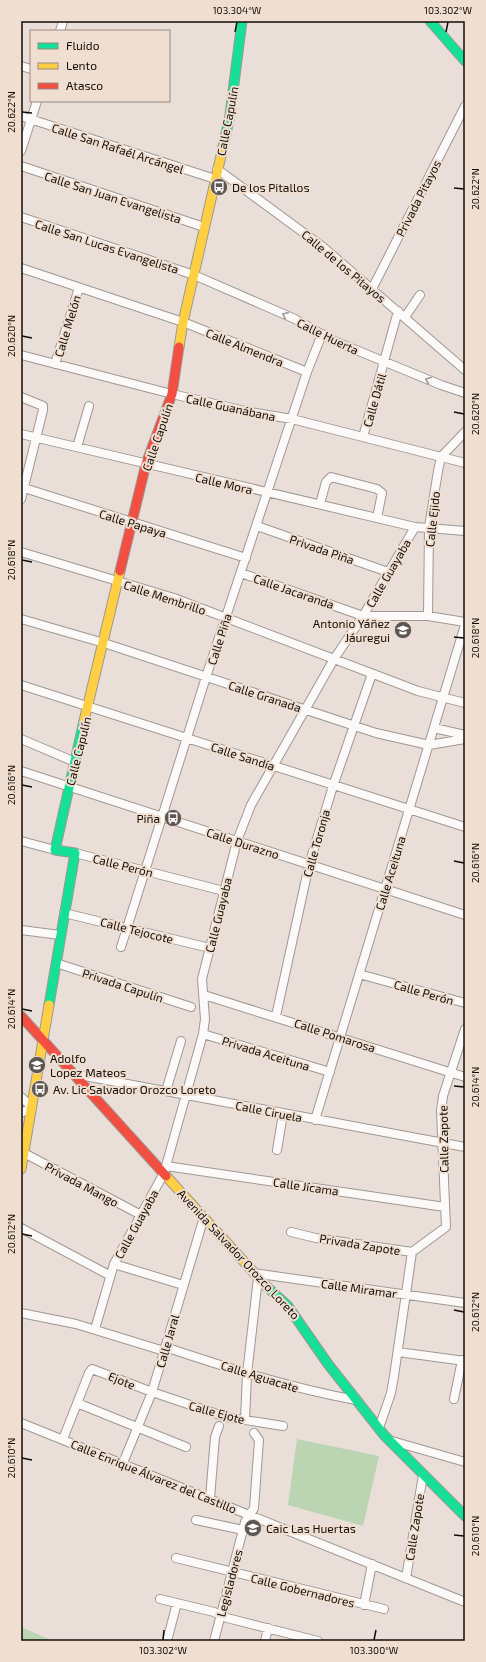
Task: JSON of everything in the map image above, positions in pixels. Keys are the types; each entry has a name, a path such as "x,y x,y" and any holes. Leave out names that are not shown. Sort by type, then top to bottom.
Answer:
{"street":[{"name":"Calle Capulín","path":"55,850 68,787 89,706 146,464 172,394 183,322 230,115 242,21"},
{"path":"430,21 465,61"},
{"path":"21,151 37,102"},
{"name":"Privada Pitayos","path":"372,289 465,106"},
{"name":"Calle San Rafaél Arcángel","path":"21,116 215,180"},
{"name":"Calle San Juan Evangelista","path":"21,166 204,227"},
{"name":"Calle de los Pitayos","path":"218,169 323,247 465,370"},
{"name":"Calle San Lucas Evangelista","path":"21,217 194,275"},
{"name":"Calle Almendra","path":"21,268 183,322 307,372"},
{"name":"Calle Huerta","path":"194,275 295,320 332,340 465,393"},
{"name":"Calle Melón","path":"55,364 79,288"},
{"path":"405,317 420,295"},
{"name":"Calle Dátil","path":"363,438 398,311"},
{"name":"Calle Piña","path":"121,946 206,677 307,372 322,334"},
{"name":"Calle Guanábana","path":"21,355 172,394 250,412 292,419 465,463"},
{"path":"21,397 43,406 22,488 21,499"},
{"path":"77,447 89,406"},
{"path":"441,457 465,432"},
{"name":"Calle Mora","path":"21,434 415,527 429,527 465,532"},
{"name":"Calle Ejido","path":"428,616 429,527 441,457"},
{"path":"320,504 326,482 329,478 370,487 382,491 377,518"},
{"name":"Calle Papaya","path":"22,488 246,558"},
{"name":"Privada Piña","path":"257,526 388,572"},
{"name":"Calle Guayaba","path":"96,1329 109,1275 165,1170 203,1034 204,995 202,979 237,841 251,805 334,659 363,616 415,527"},
{"name":"Calle Membrillo","path":"21,552 174,598 418,691 465,703"},
{"name":"Calle Jacaranda","path":"241,573 363,616 428,616 465,624"},
{"name":"Calle Granada","path":"21,619 104,643 354,725 429,745 465,739"},
{"name":"Calle Aceituna","path":"315,1120 465,624"},
{"name":"Calle Toronja","path":"276,1016 308,865 333,786 372,674"},
{"name":"Calle Sandía","path":"21,686 89,706 333,786 465,827"},
{"path":"434,728 465,735"},
{"path":"21,739 74,762"},
{"name":"Calle Durazno","path":"21,771 465,915"},
{"name":"Calle Perón","path":"21,841 55,850 75,853 224,891"},
{"path":"21,1169 75,853"},
{"name":"Calle Tejocote","path":"64,913 210,948"},
{"path":"21,930 60,935"},
{"name":"Privada Capulín","path":"56,963 191,1007"},
{"name":"Calle Perón","path":"359,974 465,1003"},
{"name":"Calle Pomarosa","path":"204,995 276,1016 340,1038 451,1071 465,1077"},
{"name":"Avenida Salvador Orozco Loreto","path":"21,1016 165,1170 256,1276 287,1305 328,1364 389,1441 465,1516"},
{"name":"Calle Zapote","path":"446,1227 441,1111 443,1096 465,1029"},
{"name":"Privada Aceituna","path":"203,1034 330,1072"},
{"path":"166,1092 181,1041"},
{"name":"Calle Ciruela","path":"74,1074 465,1147"},
{"path":"21,1097 32,1107"},
{"path":"21,1113 32,1107"},
{"path":"277,1150 283,1114"},
{"name":"Privada Mango","path":"24,1152 141,1215"},
{"name":"Calle Jícama","path":"165,1170 445,1207"},
{"name":"Calle Jaral","path":"123,1463 152,1392 204,1217"},
{"name":"Privada Zapote","path":"291,1232 316,1238 412,1252 446,1227"},
{"path":"21,1228 109,1275"},
{"path":"379,1428 391,1394 412,1252"},
{"path":"114,1264 183,1285"},
{"path":"245,1420 247,1374 256,1276"},
{"name":"Calle Miramar","path":"256,1276 465,1303"},
{"name":"Calle Aguacate","path":"21,1313 96,1329 247,1374 310,1391 356,1400"},
{"path":"398,1352 463,1360 454,1399"},
{"name":"Ejote","path":"77,1403 92,1369 152,1392"},
{"name":"Calle Ejote","path":"152,1392 226,1417 283,1426"},
{"path":"63,1439 77,1403 186,1446"},
{"name":"Calle Enrique Álvarez del Castillo","path":"21,1423 465,1602"},
{"path":"210,1498 215,1438 220,1426"},
{"name":"Legisladores","path":"214,1641 243,1530 254,1508 259,1440 254,1433"},
{"path":"389,1441 465,1462"},
{"name":"Calle Zapote","path":"406,1578 422,1475"},
{"path":"196,1520 243,1530"},
{"name":"Calle Gobernadores","path":"176,1558 384,1610"},
{"path":"364,1605 372,1564"},
{"path":"160,1599 315,1641"},
{"path":"167,1641 177,1603"},
{"path":"265,1641 268,1628"}],"green space":[{"path":"297,1439 379,1456 363,1526 288,1505"},
{"path":"21,1627 53,1641 21,1641"}],"traffic: fast":[{"path":"223,147 230,115 242,21"},
{"path":"430,21 465,61"},
{"path":"49,1005 75,853 55,850 84,721"},
{"path":"267,1287 287,1305 328,1364 384,1435 465,1516"}],"traffic: slow":[{"path":"179,347 183,322 223,147"},
{"path":"84,721 120,571"},
{"path":"21,1169 49,1005"},
{"path":"166,1176 267,1287"}],"traffic: jam":[{"path":"120,571 146,464 172,394 179,347"},
{"path":"21,1016 166,1176"}],"place":[{"name":"De los Pitallos","path":"219,187"},
{"name":"Antonio Yáñez Jáuregui","path":"403,630"},
{"name":"Piña","path":"173,818"},
{"name":"Adolfo Lopez Mateos","path":"37,1065"},
{"name":"Av. Lic Salvador Orozco Loreto","path":"40,1089"},
{"name":"Caic Las Huertas","path":"253,1528"}]}
